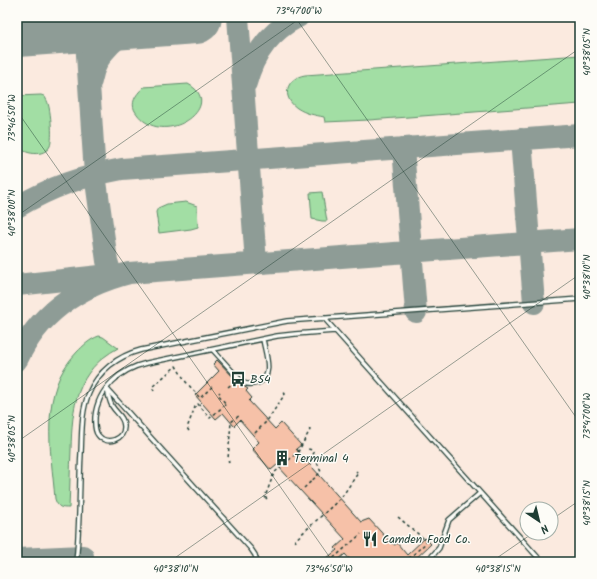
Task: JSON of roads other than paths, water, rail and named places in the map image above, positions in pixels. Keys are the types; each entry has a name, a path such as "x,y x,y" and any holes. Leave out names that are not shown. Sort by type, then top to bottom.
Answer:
{"lane":[{"path":"76,562 84,410 91,387 106,369 123,356 141,350 276,322 580,299"},
{"path":"324,318 542,562"},
{"path":"107,388 111,405 122,418 124,425 121,436 111,441 106,441 100,438 95,428 97,406 107,388 122,373 135,367 263,339 295,334 335,331"},
{"path":"212,350 242,382 246,384 253,384 263,380 267,373 268,368 263,339"},
{"path":"107,388 251,549 257,562"},
{"path":"427,562 439,548 449,520 480,493"}],"place":[{"name":"B54","path":"238,379"},
{"name":"Terminal 4","path":"282,458"},
{"name":"Camden Food Co.","path":"370,539"}]}
